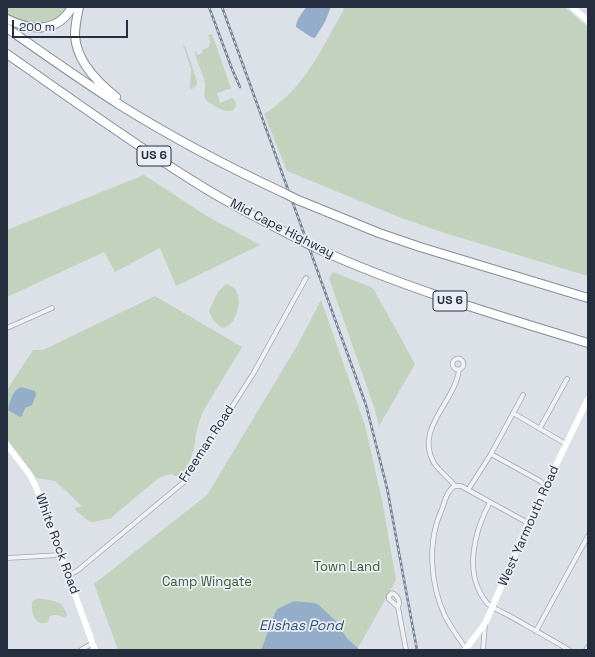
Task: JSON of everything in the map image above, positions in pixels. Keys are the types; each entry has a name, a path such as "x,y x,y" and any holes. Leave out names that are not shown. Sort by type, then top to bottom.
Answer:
{"highway":[{"path":"7,19 31,27 46,27 59,22 66,16 72,7"},
{"path":"79,7 75,35 78,49 87,68 99,82 138,116"},
{"name":"US 6","path":"7,28 83,81 138,116 214,159 298,200 338,217 413,244 588,298"},
{"name":"Mid Cape Highway","path":"7,54 175,170 231,204 316,248 434,295 588,343"}],"main road":[{"path":"572,7 588,21"},
{"name":"West Yarmouth Road","path":"466,650 485,624 528,524 588,399"},
{"name":"White Rock Road","path":"7,445 30,475 36,487 95,650"}],"street":[{"name":"Freeman Road","path":"68,575 77,571 184,482 253,374 306,278"},
{"path":"7,328 52,308"},
{"path":"455,486 435,464 430,454 429,444 433,422 457,380 458,370"},
{"path":"540,428 568,379"},
{"path":"468,490 491,454 523,395"},
{"path":"513,413 566,444"},
{"path":"491,454 540,481 546,487"},
{"path":"466,650 453,631 440,605 434,582 432,564 434,532 449,491 455,486 461,486 528,524"},
{"path":"490,502 477,533 474,549 474,563 478,586 488,604 569,650"},
{"path":"536,630 588,536"},
{"path":"7,558 60,556"},
{"path":"398,607 406,650"},
{"path":"483,650 485,624"},
{"path":"81,650 93,643"}],"green space":[{"path":"7,7 69,7 58,20 39,26 7,17"},
{"path":"345,7 564,7 588,27 588,276 448,234 404,219 287,171 264,114 286,97 304,76 320,53"},
{"path":"212,34 231,88 229,90 228,89 217,93 220,103 232,98 236,102 235,108 229,111 217,108 207,101 204,95 205,83 195,53 196,51 197,55 203,53 202,50 209,47 209,44 211,43 208,35"},
{"path":"183,45 185,46 197,81 197,85 192,89 190,88 191,69"},
{"path":"144,175 205,215 260,245 176,286 160,248 115,272 104,252 7,297 7,230"},
{"path":"333,272 373,288 415,364 379,426 374,407 329,278"},
{"path":"226,284 233,287 237,292 238,306 237,314 233,320 229,325 223,328 214,321 209,311 218,292"},
{"path":"155,296 242,347 202,413 196,433 194,449 185,473 178,477 171,474 160,477 112,518 90,522 74,509 82,506 55,481 36,478 7,439 7,390 33,350 43,350"},
{"name":"Camp Wingate","path":"321,300 365,425 383,505 396,580 358,648 347,638 337,622 319,605 273,618 261,650 118,650 94,584 207,495 297,346"},
{"path":"38,598 52,600 59,603 63,606 67,615 65,618 58,615 52,615 50,616 48,622 39,622 34,618 32,605 32,601"}],"water":[{"path":"306,7 331,7 325,22 315,38 296,27 298,19"},
{"path":"21,387 35,391 36,395 32,405 25,408 22,416 20,417 8,410 13,394"},
{"name":"Elishas Pond","path":"294,601 315,603 319,605 337,622 347,638 360,650 261,650 277,609"}],"railway":[{"path":"209,7 240,87"},
{"path":"222,7 366,405 387,488 417,650"}],"park label":[{"name":"Town Land","path":"347,567"}]}
